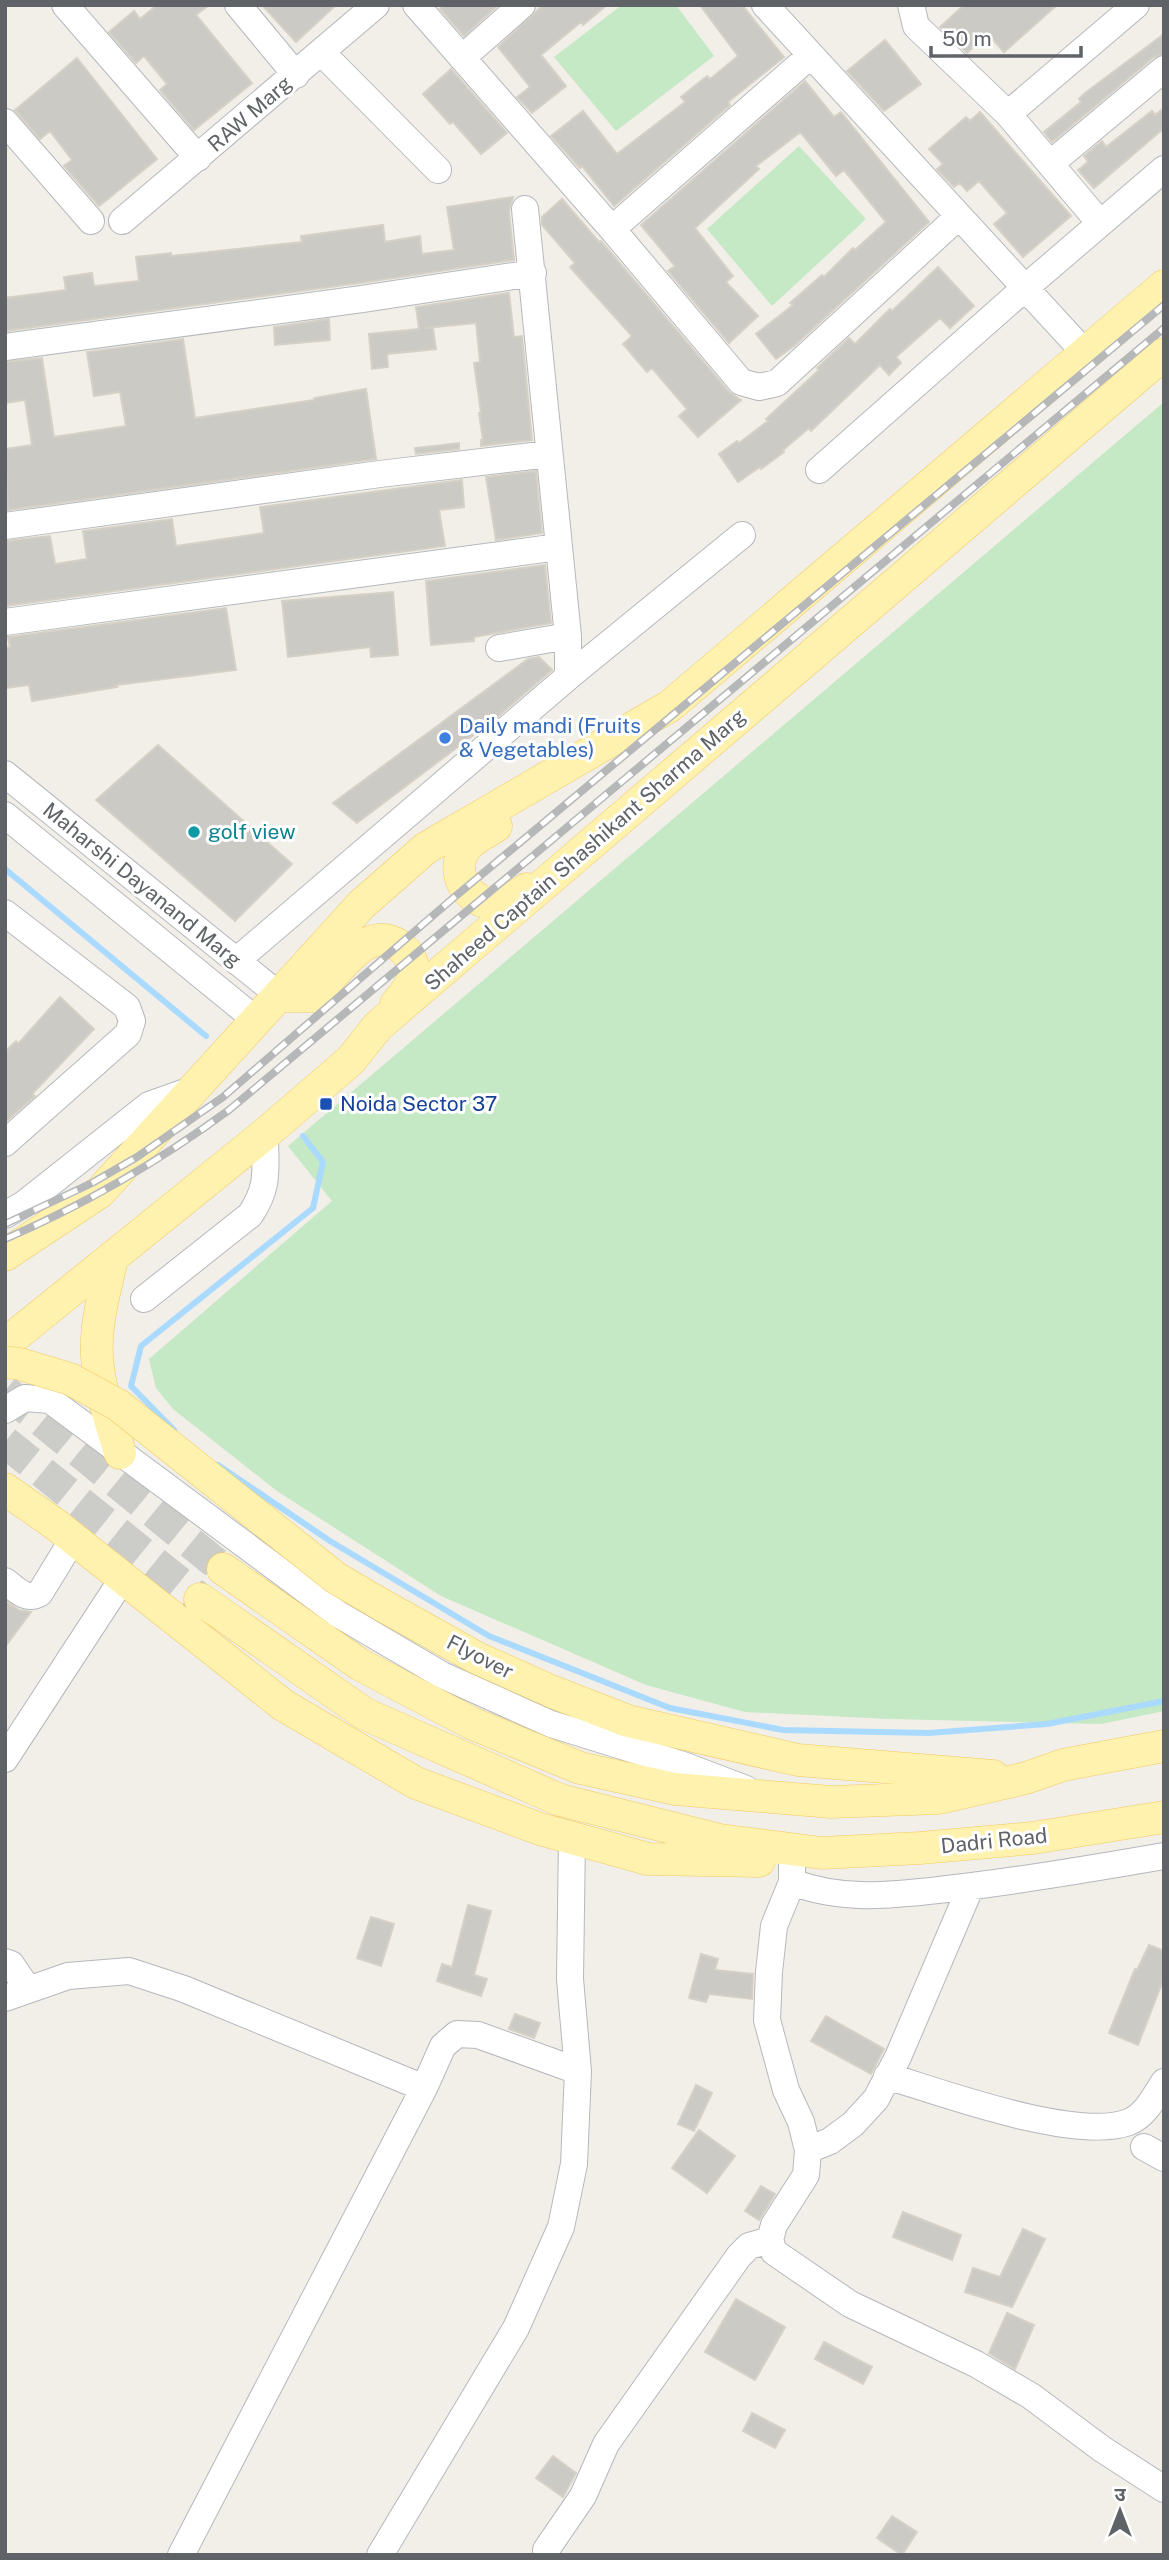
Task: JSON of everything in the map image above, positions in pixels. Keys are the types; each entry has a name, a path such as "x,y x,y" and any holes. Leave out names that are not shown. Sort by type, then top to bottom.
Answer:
{"main road":[{"path":"563,869 505,902 494,904 483,902 465,888 460,878 459,866 468,845 549,794 670,706 1164,286"},
{"name":"Shaheed Captain Shashikant Sharma Marg","path":"5,1344 265,1135 351,1060 378,1026 1164,354"},
{"path":"5,1255 100,1192 361,905 426,848 670,706"},
{"path":"279,996 314,996 359,949 376,940 386,941 404,949 410,958 413,977 410,986 378,1026"},
{"path":"112,1259 101,1306 97,1354 101,1390 120,1453"},
{"name":"Flyover","path":"5,1362 20,1363 70,1379 118,1405 336,1577 477,1658 553,1692 628,1721 799,1760 1026,1778"},
{"path":"5,1489 74,1539 282,1705 406,1777 540,1829 648,1860 792,1872 822,1853"},
{"path":"223,1569 359,1664 484,1728 580,1768 675,1789 831,1802 939,1798 1026,1778 1063,1765 1164,1745"},
{"path":"200,1599 365,1714 560,1800 720,1840 822,1853"},
{"name":"Dadri Road","path":"822,1853 1033,1838 1164,1817"}],"street":[{"path":"65,5 198,158"},
{"path":"238,5 296,75"},
{"name":"RAW Marg","path":"122,221 376,5"},
{"path":"415,5 612,229 741,382 759,387 777,383 959,216"},
{"path":"462,58 522,5"},
{"path":"765,5 1085,354"},
{"path":"911,5 916,26 1008,114 1100,223"},
{"path":"1008,114 1136,5"},
{"path":"321,52 438,170"},
{"path":"612,229 811,55"},
{"path":"1050,164 1164,69"},
{"path":"5,122 91,220"},
{"path":"819,470 1164,169"},
{"path":"525,209 568,636 568,677"},
{"path":"5,347 533,273"},
{"path":"5,526 367,476 550,454"},
{"path":"236,961 568,677 742,535"},
{"path":"5,622 558,547"},
{"path":"499,648 568,636"},
{"name":"Maharshi Dayanand Marg","path":"5,774 279,996"},
{"name":"Maharshi Dayanand Marg","path":"5,815 256,1020"},
{"path":"5,913 127,1007 132,1021 128,1034 5,1143"},
{"path":"5,1215 24,1204 149,1105 194,1088"},
{"path":"144,1299 250,1216 262,1198 265,1135"},
{"path":"5,1410 25,1398 50,1400 338,1614 442,1675 551,1724 683,1765 764,1796"},
{"path":"5,1581 25,1596 36,1596 74,1539"},
{"path":"5,1759 123,1578"},
{"path":"380,2555 516,2328 561,2227 574,2164 578,2071 570,1979 572,1838"},
{"path":"1164,1856 1010,1882 860,1896 815,1891 792,1872 774,1926 767,2020 786,2090 801,2122 808,2150 806,2175 774,2225 770,2240 775,2252 850,2304 976,2364 1031,2396 1102,2449 1164,2488"},
{"path":"808,2150 830,2141 853,2124 876,2099 971,1886"},
{"path":"5,1962 11,1964 16,1994 68,1976 129,1971 184,1989 424,2088"},
{"path":"181,2555 424,2088 443,2046 457,2034 478,2035 578,2071"},
{"path":"887,2076 999,2110 1077,2126 1113,2126 1130,2122 1145,2111 1164,2082"},
{"path":"546,2550 583,2496 606,2444 739,2256 749,2246 770,2240"}],"green space":[{"path":"622,5 676,5 714,56 616,131 554,57"},
{"path":"799,146 866,219 772,306 707,229"},
{"path":"1164,402 1164,1711 1101,1724 890,1719 745,1712 646,1685 441,1596 277,1491 173,1409 156,1388 149,1359 332,1201 288,1146"}],"building":[{"path":"157,5 209,5 196,15 252,83 194,130 160,90 167,84 144,56 136,63 109,32 134,11 140,19"},
{"path":"262,5 336,5 296,42"},
{"path":"444,5 498,5 464,36 440,9"},
{"path":"543,5 607,5 583,25 581,22 541,55 566,86 532,113 517,97 530,87 498,47"},
{"path":"700,5 742,5 784,57 728,102 730,105 614,206 582,166 580,168 551,136 583,111 617,154 685,102 681,97 707,76 710,79 738,56"},
{"path":"964,5 1057,5 1004,52 988,34 967,53 940,27"},
{"path":"1164,34 1164,54 1154,57 1052,142 1044,132 1081,102 1079,99 1085,93"},
{"path":"885,40 921,84 884,111 847,71"},
{"path":"77,58 157,159 99,206 64,166 72,160 50,131 40,139 15,110"},
{"path":"451,69 507,133 481,154 453,122 450,124 423,94"},
{"path":"805,81 834,117 841,112 929,222 794,346 776,359 756,334 793,305 790,303 886,222 844,170 836,176 801,133 798,134 756,166 759,169 695,228 733,276 726,282 758,316 729,343 668,271 675,266 641,225"},
{"path":"1164,108 1164,128 1094,188 1078,170 1088,162 1084,156 1102,141 1106,147 1152,111 1155,115"},
{"path":"980,112 1071,216 1023,257 994,224 1007,213 979,181 967,191 960,183 954,187 937,169 943,164 929,149 966,117 970,121"},
{"path":"513,197 509,211 514,260 5,331 5,298 66,290 64,277 92,273 94,286 139,281 136,257 171,253 171,256 302,242 301,236 383,225 385,242 420,236 422,254 454,250 447,207"},
{"path":"562,199 729,392 741,400 698,437 679,416 687,409 652,368 647,372 623,344 632,336 570,267 575,263 542,225 542,217"},
{"path":"938,267 974,306 950,328 940,318 896,357 901,363 889,375 880,365 811,431 809,428 783,450 784,452 738,482 719,454 768,421 766,419 849,338 855,344"},
{"path":"509,293 514,337 522,336 532,440 481,446 481,413 474,363 480,362 476,323 425,328 433,328 436,349 387,354 388,367 372,369 369,334 419,329 416,307"},
{"path":"329,319 330,340 275,345 274,327"},
{"path":"183,339 195,418 314,400 366,389 376,459 8,510 5,449 32,445 25,400 5,403 5,362 42,358 54,437 126,426 120,392 94,396 87,352"},
{"path":"459,443 459,449 416,454 415,448"},
{"path":"536,471 542,533 496,540 486,477"},
{"path":"462,480 464,507 439,510 445,546 5,606 5,541 50,536 55,564 87,559 83,531 172,519 176,546 264,533 260,507"},
{"path":"545,565 551,623 474,637 474,641 431,645 426,581"},
{"path":"393,592 398,655 371,657 370,647 288,657 282,601"},
{"path":"226,608 236,670 116,685 117,687 32,701 29,685 5,688 5,648 10,647 8,637"},
{"name":"Daily mandi (Fruits & Vegetables)","path":"539,657 552,670 496,718 357,823 333,803 528,659"},
{"name":"golf view","path":"158,745 292,864 235,921 96,800"},
{"path":"60,997 94,1029 32,1094 35,1096 5,1122 5,1052 16,1041 18,1044"},
{"path":"5,1601 19,1610 31,1612 5,1647"},
{"path":"468,1905 491,1911 474,1975 487,1979 481,1996 437,1981 442,1964 452,1967"},
{"path":"371,1917 394,1924 381,1966 357,1958"},
{"path":"1149,1945 1164,1951 1164,1978 1138,2045 1109,2033 1135,1969 1137,1970"},
{"path":"701,1954 718,1959 715,1970 753,1974 752,1999 709,1994 706,2002 689,1998"},
{"path":"515,2014 540,2023 534,2038 509,2029"},
{"path":"826,2016 884,2049 871,2074 811,2041"},
{"path":"696,2085 712,2093 694,2131 678,2124"},
{"path":"699,2130 735,2156 707,2193 672,2168"},
{"path":"761,2186 775,2194 759,2220 745,2211"},
{"path":"903,2212 961,2235 952,2260 893,2237"},
{"path":"1023,2229 1045,2239 1012,2307 965,2292 973,2268 1000,2277"},
{"path":"736,2299 785,2327 755,2380 705,2352"},
{"path":"1007,2313 1034,2325 1015,2369 989,2353"},
{"path":"824,2342 872,2367 863,2384 815,2359"},
{"path":"752,2413 785,2430 775,2448 743,2431"},
{"path":"553,2456 576,2473 563,2497 536,2478"},
{"path":"892,2516 917,2532 902,2555 877,2538"}],"waterway":[{"path":"5,869 206,1036"},
{"path":"174,1430 131,1386 141,1346 313,1208 323,1162 303,1136"},
{"path":"218,1465 330,1541 489,1636 670,1708 783,1730 929,1733 1047,1724 1164,1701"}],"tunnel":[{"path":"5,1391 223,1569"},
{"path":"5,1442 200,1599"}],"railway":[{"path":"5,1224 92,1183 137,1157 223,1097 451,900 1164,305"},
{"path":"5,1239 121,1181 229,1110 1164,328"}],"place":[{"name":"Daily mandi (Fruits & Vegetables)","path":"445,738"},
{"name":"golf view","path":"194,832"},
{"name":"Noida Sector 37","path":"326,1104"}]}
